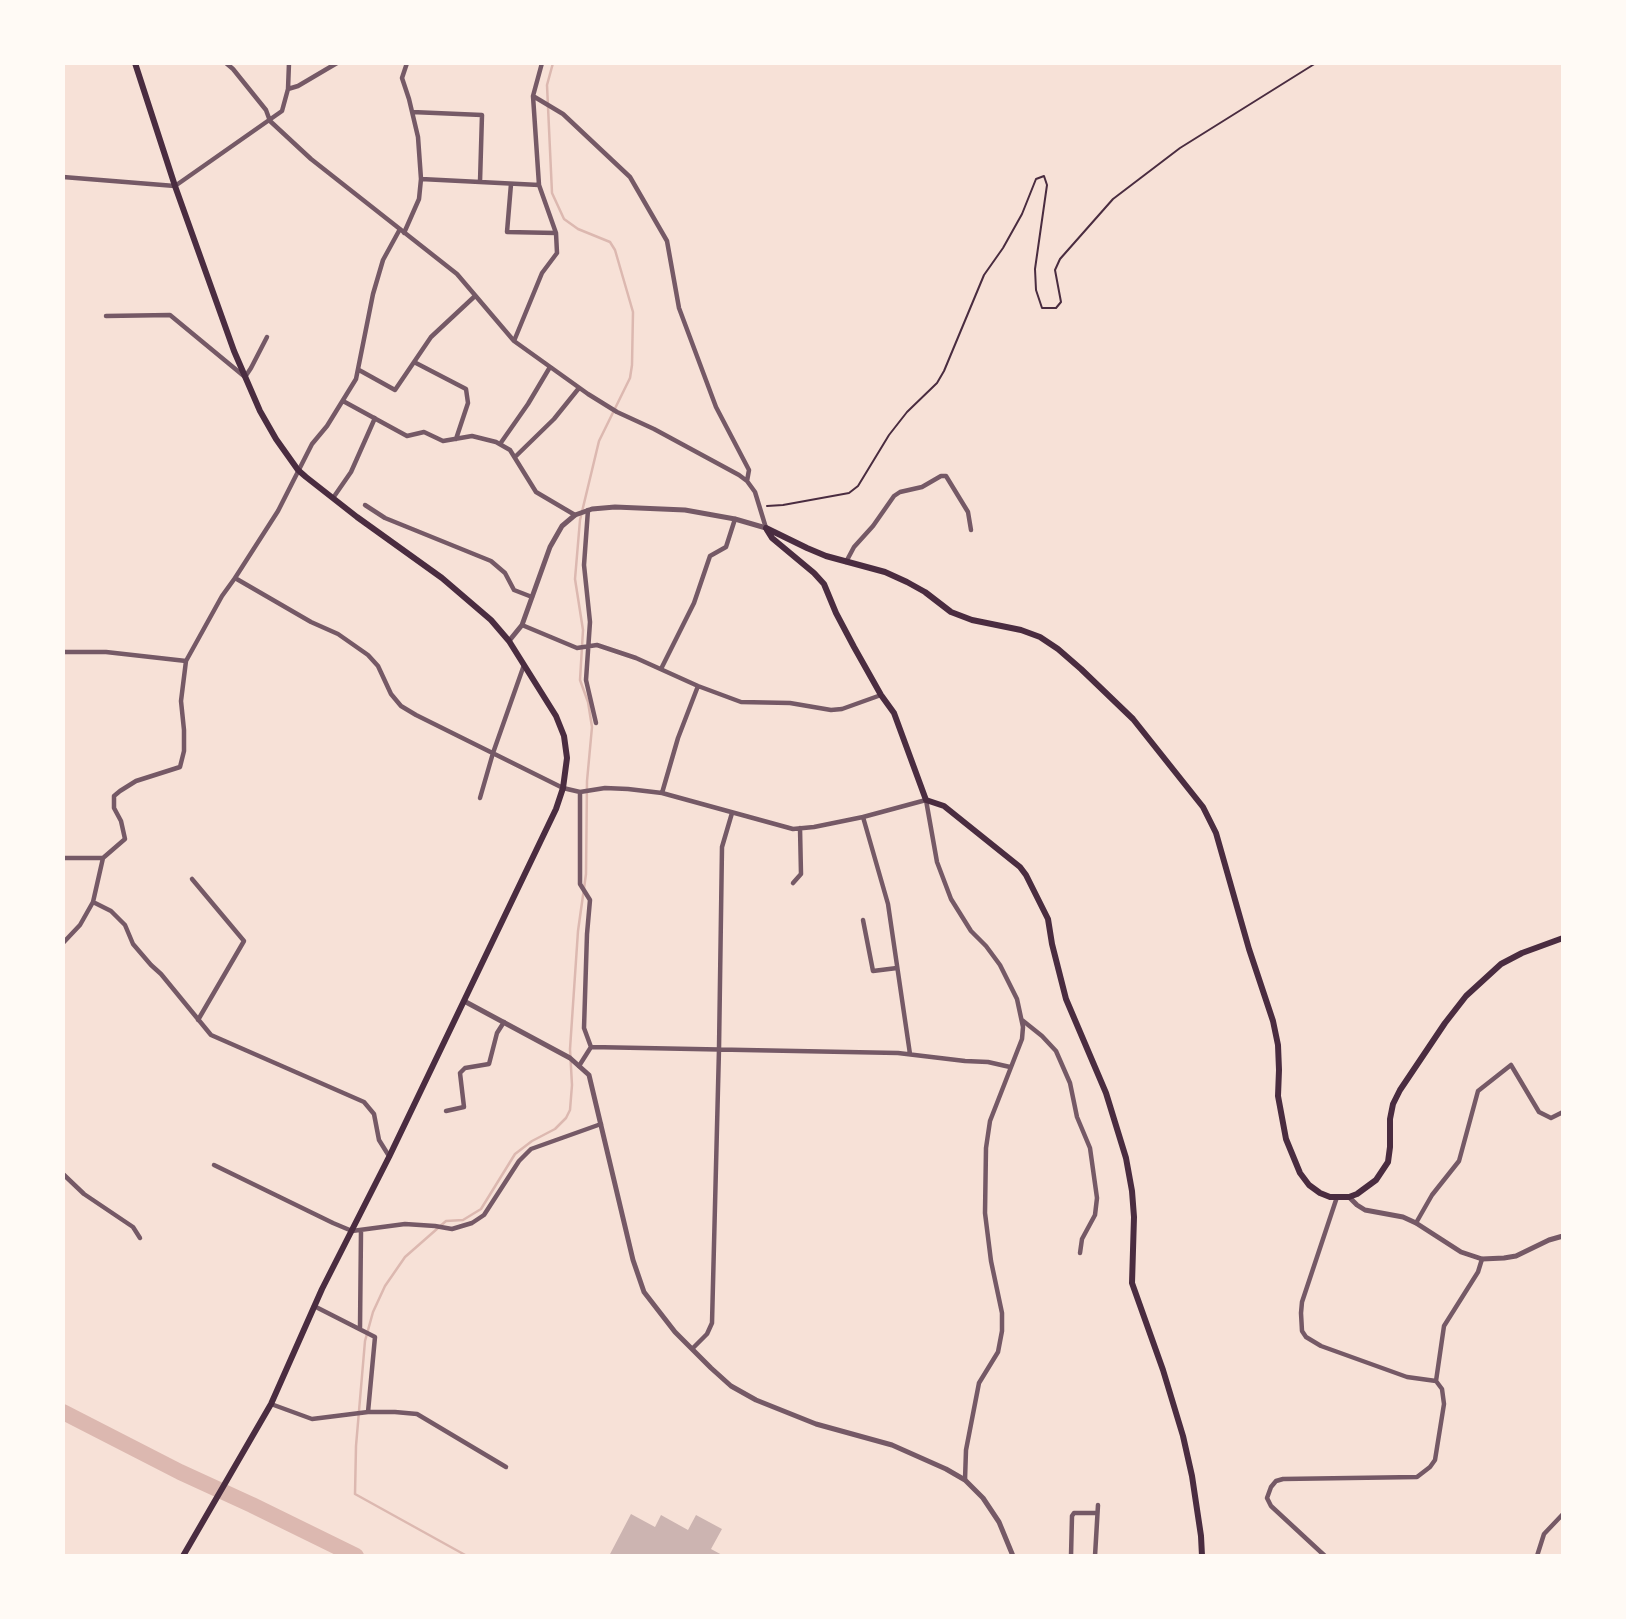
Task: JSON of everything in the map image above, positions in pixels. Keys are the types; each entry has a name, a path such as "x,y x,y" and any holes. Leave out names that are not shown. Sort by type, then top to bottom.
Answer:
{"main road":[{"path":"135,63 175,186 234,351 260,411 276,439 298,470 442,578 491,620 509,641 556,716 564,736 567,758 564,788 552,818 314,1306 271,1404 183,1556"},
{"path":"766,528 807,548 885,572 907,582 951,612 1040,637 1058,649 1133,719 1203,807 1216,833 1273,1021 1279,1058 1278,1096 1286,1139 1300,1173 1309,1185 1320,1193 1330,1197 1349,1197 1376,1180 1388,1162 1393,1104 1445,1023 1466,996 1501,964 1563,938"},
{"path":"766,528 772,538 824,584 836,613 881,695 894,713 926,800 944,806 1020,867 1048,919 1066,999 1106,1093 1126,1158 1134,1217 1132,1283 1183,1436 1192,1476 1202,1556"}],"street":[{"path":"226,63 266,110 270,121 311,159 457,274 514,341 617,412 654,429 747,481 755,492 766,528"},
{"path":"63,177 175,186 282,111 288,89 289,63"},
{"path":"288,89 337,63"},
{"path":"63,943 80,925 93,902 103,858 125,839 121,821 114,808 114,796 136,781 180,767 184,751 181,701 186,660 222,596 278,511 312,444 327,426 356,379 383,260 419,200 421,179 418,137 402,78 407,63"},
{"path":"514,341 542,273 557,253 556,233 539,185 533,96 542,63"},
{"path":"533,96 563,114 630,177 667,240 679,308 716,407 749,470 747,481"},
{"path":"412,112 482,115 480,182"},
{"path":"421,179 539,185"},
{"path":"511,184 507,232 556,233"},
{"path":"359,370 395,390 431,337 475,296"},
{"path":"106,316 170,315 245,377 267,337"},
{"path":"414,362 466,389 468,403 456,439"},
{"path":"500,444 550,367"},
{"path":"515,457 554,419 579,388"},
{"path":"343,401 407,436 424,432 443,441 472,436 500,444 510,450 536,492 575,515"},
{"path":"333,498 351,472 376,418"},
{"path":"846,562 854,547 894,496 922,487 942,476 946,476 968,512 971,530"},
{"path":"365,505 385,518 491,561 505,573 514,590 532,597"},
{"path":"509,641 522,625 550,547 562,526 575,515 588,510 615,507 685,510 736,519 766,528"},
{"path":"588,510 583,565 590,622 586,680 596,723"},
{"path":"661,669 694,603 710,556 726,547 736,519"},
{"path":"235,578 311,622 338,634 368,655 401,706 564,788 580,792 616,789 662,793 793,829 863,817 926,800 937,862 951,899 971,931 1000,965 1017,999 1023,1027 990,1121 986,1147 985,1213 991,1261 1002,1313 1002,1331 998,1352 979,1383 966,1450 965,1480"},
{"path":"522,625 577,648 597,645 636,658 741,702 790,703 831,710 842,709 881,695"},
{"path":"63,652 106,652 186,660"},
{"path":"480,798 524,665"},
{"path":"662,793 678,738 698,686"},
{"path":"580,792 580,884 590,900 584,1028 591,1047"},
{"path":"693,1348 707,1334 712,1323 722,847 732,813"},
{"path":"863,817 888,904 909,1054"},
{"path":"793,883 801,874 800,828"},
{"path":"63,858 103,858"},
{"path":"192,879 244,941 198,1020"},
{"path":"93,902 111,911 125,925 133,944 150,965 162,974 211,1035 364,1102 374,1114 379,1140 389,1157"},
{"path":"863,920 873,971 897,968"},
{"path":"464,1001 570,1058 589,1075 633,1260 644,1292 669,1324 731,1387 816,1424 892,1446 965,1480 984,1499 999,1522 1013,1556"},
{"path":"1021,1020 1056,1051 1070,1083 1077,1117 1090,1148 1097,1198 1095,1215 1082,1239 1080,1253"},
{"path":"446,1111 464,1107 460,1073 465,1068 489,1064 498,1032 504,1022"},
{"path":"591,1047 909,1054 988,1062 1010,1067"},
{"path":"579,1066 591,1047"},
{"path":"1416,1223 1432,1195 1459,1161 1478,1091 1511,1065 1539,1112 1551,1118 1563,1112"},
{"path":"214,1165 352,1231 405,1224 452,1229 472,1223 484,1215 519,1161 531,1149 600,1124"},
{"path":"63,1174 84,1194 133,1227 140,1238"},
{"path":"1337,1197 1302,1302 1302,1331 1306,1337 1321,1346 1407,1377 1436,1381"},
{"path":"1349,1197 1365,1210 1403,1217 1461,1252 1482,1259 1516,1256 1549,1240 1563,1237"},
{"path":"360,1329 361,1231"},
{"path":"1325,1556 1271,1506 1267,1498 1271,1488 1283,1479 1417,1477 1430,1467 1436,1456 1444,1404 1442,1390 1436,1381 1444,1326 1478,1272 1482,1259"},
{"path":"314,1306 375,1337 368,1412"},
{"path":"271,1404 313,1419 368,1412 417,1415 506,1467"},
{"path":"1095,1556 1098,1505"},
{"path":"1071,1556 1072,1516 1074,1513 1097,1513"},
{"path":"1537,1556 1544,1534 1563,1514"}],"path":[{"path":"759,507 849,493 859,486 889,435 907,412 937,383 944,371 984,275 1016,225 1035,179 1044,176 1047,185 1035,269 1036,290 1042,307 1056,308 1061,302 1055,270 1060,259 1113,199 1180,148 1316,63"}],"building":[{"path":"631,1514 655,1527 661,1515 688,1530 696,1515 722,1529 711,1549 724,1556 609,1556"}],"waterway":[{"path":"467,1556 355,1494 356,1446 365,1341 373,1312 385,1286 405,1257 446,1221 463,1220 481,1209 515,1154 555,1129 570,1110 570,1049 578,931 586,874 587,781 592,727 588,702 580,680 583,630 575,579 580,520 599,441 630,378 633,312 615,250 610,242 578,229 564,219 552,193 547,85 553,63"},
{"path":"63,1412 180,1472 356,1556"}]}
